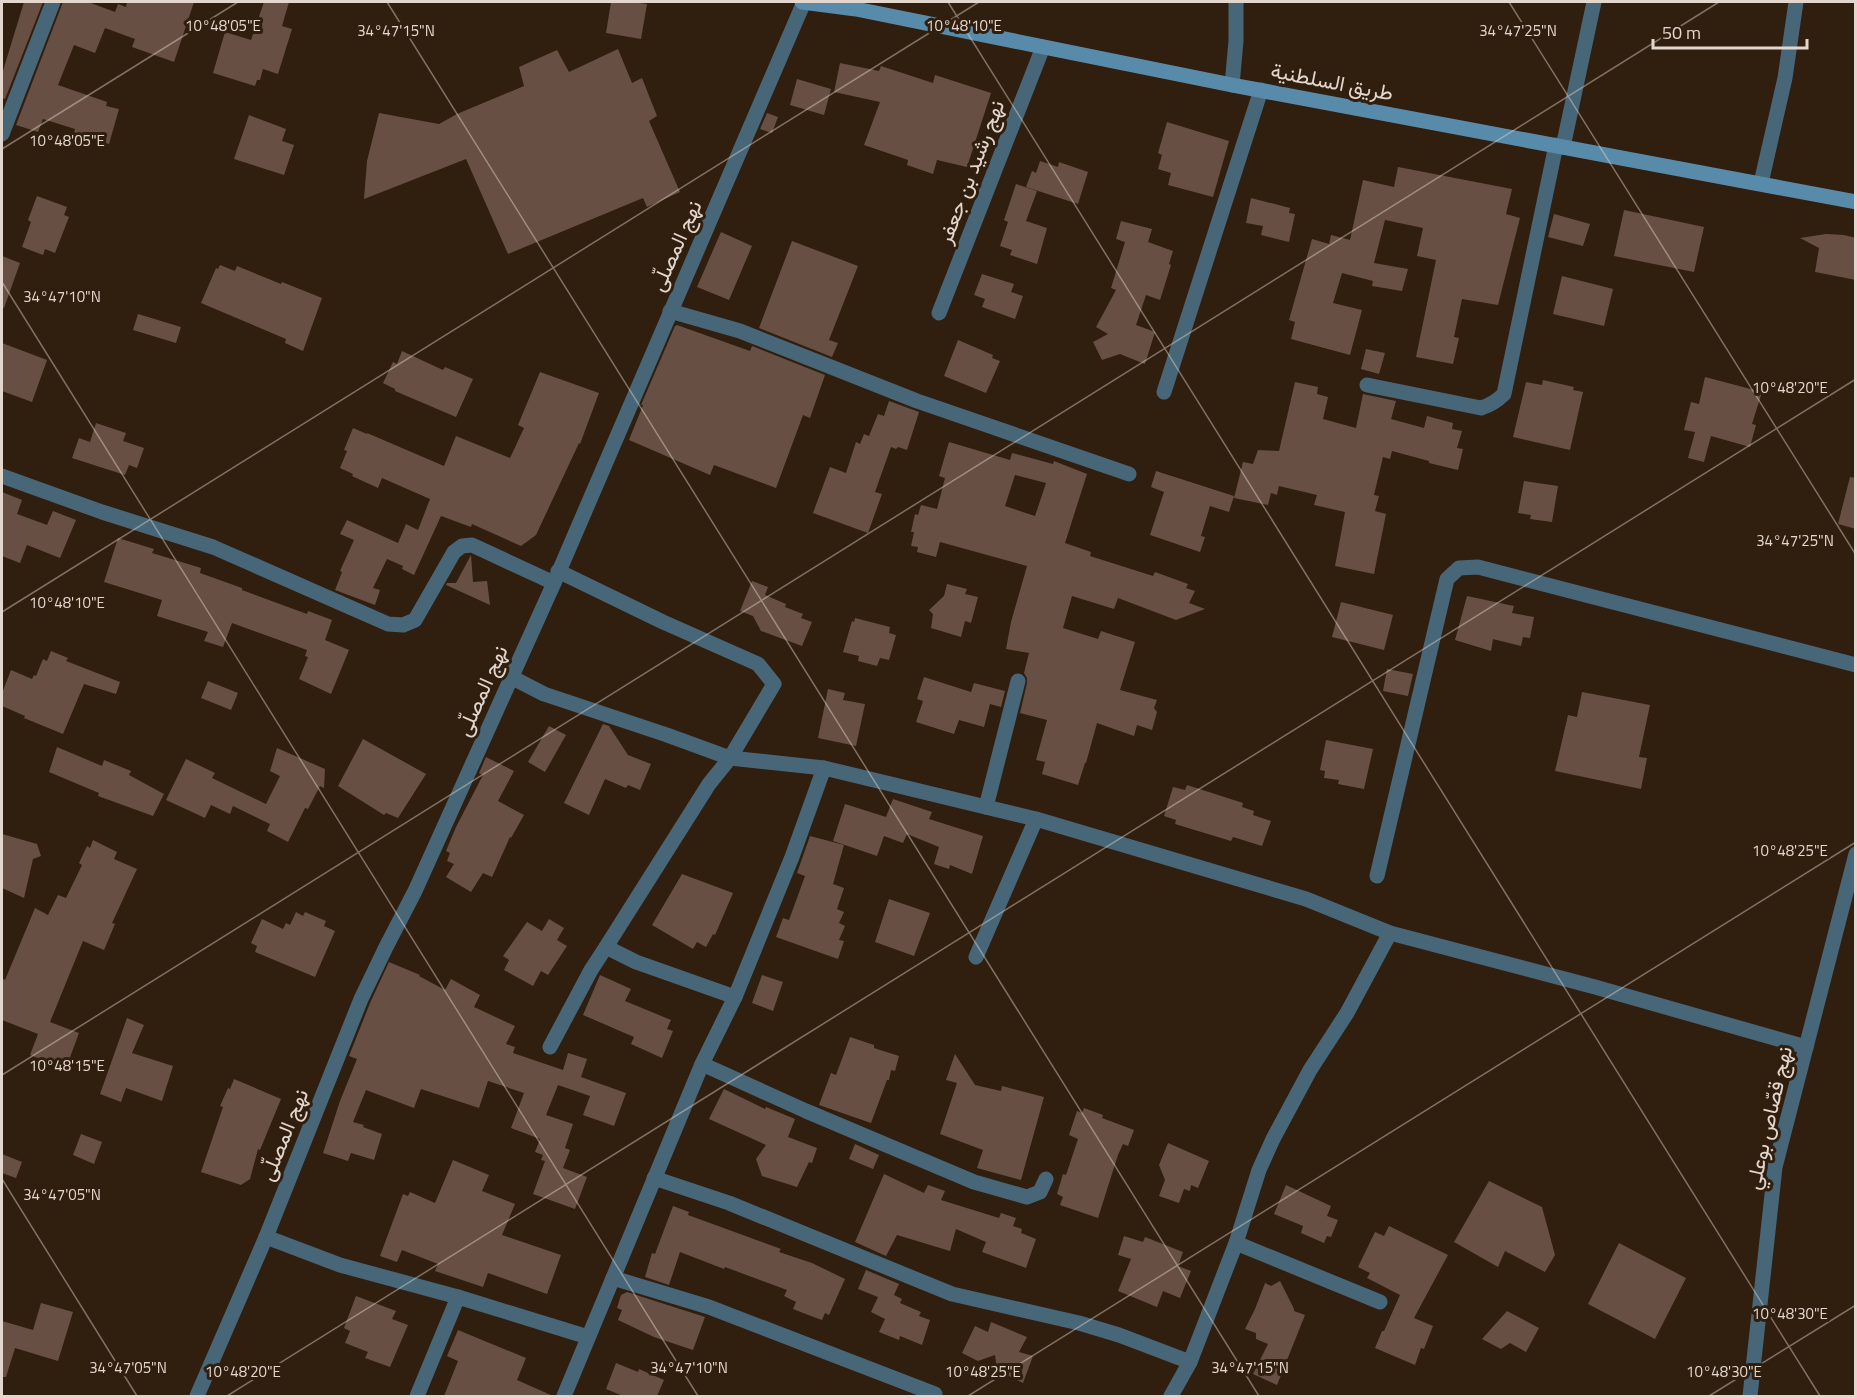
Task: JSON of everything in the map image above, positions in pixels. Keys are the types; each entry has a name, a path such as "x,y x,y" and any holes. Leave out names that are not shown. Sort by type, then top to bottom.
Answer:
{"main road":[{"name":"طريق السلطنية","path":"803,2 856,9 1232,85 1856,202"}],"street":[{"path":"2,134 53,2"},
{"name":"نهج المصلّى","path":"197,1396 266,1237 361,999 415,891 556,577 803,2"},
{"path":"1232,85 1236,41 1236,2"},
{"path":"1367,385 1481,408 1489,406 1504,394 1594,2"},
{"path":"1761,183 1785,78 1796,2"},
{"name":"نهج رشيد بن جعفر","path":"939,313 1043,47"},
{"path":"1164,392 1261,90"},
{"path":"670,311 740,331 917,401 1129,474"},
{"path":"2,476 102,512 213,547 388,624 403,625 415,620 454,552 462,546 472,545 556,577 758,664 774,684 730,758 709,784 591,970 550,1047"},
{"path":"1377,876 1447,579 1459,568 1478,567 1856,665"},
{"path":"511,677 544,694 730,758 824,768 1036,819 1306,899 1390,933 1595,987 1806,1047"},
{"path":"986,807 1018,681"},
{"path":"564,1396 702,1064 735,997 792,857 824,768"},
{"path":"976,957 1036,819"},
{"name":"نهج قصّاص بوعلي","path":"1750,1396 1775,1167 1855,864"},
{"path":"1171,1396 1190,1362 1236,1243 1259,1170 1273,1139 1310,1070 1347,1013 1390,933"},
{"path":"606,947 636,962 735,997"},
{"path":"702,1064 974,1182 1027,1197 1040,1192 1046,1179"},
{"path":"654,1178 729,1203 952,1294 1089,1326 1190,1362"},
{"path":"266,1237 340,1265 588,1337"},
{"path":"1236,1243 1380,1302"},
{"path":"612,1278 709,1307 935,1394"},
{"path":"417,1396 458,1298"}],"building":[{"path":"24,2 43,2 5,99 2,98 2,74"},
{"path":"63,2 88,2 115,12 118,4 126,7 127,2 194,2 174,62 132,47 135,39 105,28 95,53 74,45 58,85 107,102 106,106 119,109 109,144 74,134 75,129 43,119 38,132 16,125"},
{"path":"264,2 289,2 282,26 292,29 278,74 263,69 260,80 257,80 255,86 213,73 225,32 251,40"},
{"path":"611,2 647,4 641,39 606,33"},
{"path":"618,49 632,83 642,78 657,116 649,121 680,192 647,207 643,198 508,254 466,159 364,199 367,161 379,113 439,124 524,86 519,67 557,50 569,72"},
{"path":"840,63 879,71 881,66 933,83 935,75 991,93 967,167 937,160 933,174 907,165 908,160 864,145 880,102 834,92"},
{"path":"797,79 831,89 824,115 790,105"},
{"path":"767,113 778,117 772,133 760,129"},
{"path":"249,115 286,129 282,141 294,145 284,175 234,159"},
{"path":"1167,122 1229,141 1213,197 1168,185 1171,173 1158,169 1162,155 1158,153"},
{"path":"1040,161 1058,167 1059,162 1088,172 1078,204 1026,187 1032,171 1036,173"},
{"path":"1398,167 1512,189 1506,214 1520,218 1498,305 1462,299 1454,337 1459,338 1453,364 1416,357 1436,260 1417,256 1423,228 1385,220 1374,263 1408,269 1402,291 1372,286 1373,281 1342,273 1333,303 1362,310 1350,355 1291,339 1295,322 1289,320 1312,239 1329,244 1331,235 1350,240 1363,180 1394,187"},
{"path":"1016,184 1037,191 1026,221 1047,228 1037,264 1010,255 1012,250 1000,246 1008,222 1004,220"},
{"path":"37,196 67,207 64,215 69,217 55,253 45,249 43,255 22,247 31,222 28,220"},
{"path":"1251,198 1290,208 1289,213 1295,214 1289,242 1261,235 1263,226 1246,223"},
{"path":"1624,210 1704,227 1694,272 1614,256"},
{"path":"1554,214 1590,224 1583,246 1548,237"},
{"path":"1121,221 1152,229 1148,242 1173,251 1160,300 1146,295 1136,325 1155,332 1145,364 1120,354 1102,360 1093,342 1108,334 1096,327 1116,290 1111,288 1125,242 1116,239"},
{"path":"721,232 752,246 729,300 697,287"},
{"path":"1826,234 1856,238 1856,280 1815,272 1819,248 1800,238"},
{"path":"792,241 858,266 829,340 838,343 832,357 759,328"},
{"path":"2,256 20,263 4,308 2,307"},
{"path":"220,265 235,271 237,266 322,298 303,351 285,343 286,339 201,303 216,268 218,269"},
{"path":"982,274 1014,284 1011,292 1023,296 1015,319 982,307 985,299 974,295"},
{"path":"1562,276 1613,289 1604,326 1553,314"},
{"path":"138,314 181,327 176,343 133,330"},
{"path":"677,325 750,351 752,346 825,375 810,418 803,415 776,488 714,465 710,475 629,440 643,405 641,405"},
{"path":"958,340 993,355 992,358 1000,361 986,393 944,376"},
{"path":"2,343 47,360 32,402 2,391"},
{"path":"1366,349 1385,353 1379,374 1361,369"},
{"path":"402,351 443,370 445,367 473,379 456,417 395,391 383,383 393,362 397,364"},
{"path":"540,372 599,393 580,444 536,535 521,546 472,524 471,527 441,516 414,575 402,569 403,566 387,559 373,588 380,590 375,605 335,590 342,572 340,571 354,540 340,534 347,520 398,543 406,524 418,530 430,499 382,478 378,488 340,468 353,428 444,466 456,436 510,458 524,428 518,425"},
{"path":"1705,377 1762,392 1752,424 1756,425 1750,447 1711,436 1704,462 1688,458 1695,432 1684,430 1691,402 1699,404"},
{"path":"1543,380 1574,387 1573,390 1583,392 1570,450 1513,437 1526,382 1542,385"},
{"path":"1295,382 1318,387 1317,394 1328,397 1323,419 1356,428 1363,394 1396,401 1391,419 1424,428 1427,416 1453,423 1452,429 1462,431 1457,448 1463,449 1458,470 1392,451 1390,459 1383,457 1374,495 1379,496 1375,511 1386,514 1374,574 1335,566 1345,512 1314,505 1317,495 1279,486 1277,495 1271,493 1268,505 1234,498 1243,462 1253,464 1258,450 1279,451"},
{"path":"889,401 919,412 907,450 891,447 875,492 882,494 868,533 813,513 830,467 846,473 856,442 860,444 864,434 869,436 878,414 884,416"},
{"path":"96,423 126,433 123,441 144,448 137,468 129,465 125,475 72,458 79,438 90,442"},
{"path":"949,442 1010,460 1012,453 1053,464 1054,461 1087,474 1065,543 1091,552 1090,556 1153,576 1155,572 1188,584 1186,588 1195,591 1189,603 1205,609 1176,620 1118,598 1114,609 1072,596 1063,628 1098,639 1101,631 1135,642 1120,690 1157,700 1154,708 1157,712 1152,730 1137,725 1134,736 1097,723 1078,785 1042,774 1045,762 1036,760 1047,720 1020,713 1027,683 1024,673 1029,653 1006,649 1027,566 940,542 936,557 917,552 918,547 911,546 915,514 918,515 921,505 937,509 945,478 939,476","holes":["1015,475 1046,483 1035,516 1005,506"]},
{"path":"1156,471 1234,496 1229,512 1210,506 1201,536 1205,537 1200,552 1150,535 1164,492 1151,487"},
{"path":"1850,477 1856,478 1856,529 1838,524"},
{"path":"1524,481 1558,486 1552,522 1530,519 1531,515 1518,513"},
{"path":"2,492 22,500 17,514 47,525 53,511 76,520 60,558 27,545 20,563 2,556"},
{"path":"118,538 154,549 152,553 201,568 200,573 242,588 242,590 307,614 308,611 332,620 325,640 349,650 331,694 299,679 308,657 305,656 307,650 232,623 223,647 204,641 208,632 157,616 162,600 104,582"},
{"path":"471,555 473,582 487,581 490,605 446,585 456,583"},
{"path":"752,581 768,587 765,595 786,604 785,607 803,614 801,618 812,622 802,646 761,631 753,616 740,611"},
{"path":"947,584 967,589 965,594 978,597 971,623 965,621 961,637 931,628 933,614 929,610 944,596"},
{"path":"1467,596 1514,606 1512,613 1534,617 1530,638 1523,637 1521,646 1493,639 1491,651 1455,640"},
{"path":"1341,602 1393,615 1384,650 1332,637"},
{"path":"855,618 890,627 889,633 896,635 889,660 880,658 877,666 858,661 859,656 843,652 852,621 854,622"},
{"path":"51,651 68,658 66,661 120,682 116,694 84,684 63,734 2,706 2,693 11,670 32,679 34,675 36,676 43,659 47,661"},
{"path":"1387,669 1413,674 1408,696 1383,691"},
{"path":"924,677 971,692 974,683 1005,691 1001,707 990,704 984,727 959,720 954,734 916,722 923,701 917,699"},
{"path":"208,681 238,693 231,710 201,698"},
{"path":"828,689 845,693 843,700 865,704 856,746 818,738"},
{"path":"1582,692 1650,705 1639,757 1647,758 1641,789 1555,771 1568,715 1577,717"},
{"path":"603,724 609,726 628,755 651,764 640,790 628,785 626,788 605,779 589,815 564,803"},
{"path":"549,726 566,735 545,772 528,762"},
{"path":"363,739 426,774 398,818 386,813 384,815 338,786"},
{"path":"1326,740 1373,749 1364,789 1338,784 1339,780 1324,778 1325,771 1320,770"},
{"path":"57,747 102,766 104,760 131,771 129,775 164,794 153,816 98,796 99,793 49,772"},
{"path":"277,748 325,769 324,788 320,786 308,809 305,808 288,842 267,831 270,824 233,806 230,814 211,805 205,818 166,800 186,759 215,773 212,778 266,804 280,776 270,771"},
{"path":"486,757 514,771 498,801 524,815 510,837 492,877 483,873 471,892 446,877 454,864 447,861 450,853 446,851 483,775 479,773"},
{"path":"1187,785 1243,803 1242,807 1254,811 1253,815 1271,821 1262,846 1233,837 1231,841 1175,824 1176,820 1164,816 1173,787 1185,790"},
{"path":"893,799 932,812 929,819 983,836 972,874 950,865 949,869 934,864 939,847 907,834 903,843 884,836 877,856 833,841 845,804 886,817"},
{"path":"2,834 37,844 41,856 33,859 24,898 2,888"},
{"path":"810,836 844,845 833,884 844,888 837,909 844,912 839,923 845,926 839,940 844,941 838,959 776,937 783,918 789,920 805,876 797,873"},
{"path":"93,840 117,852 114,859 137,869 112,923 115,924 104,950 83,941 50,1022 79,1033 66,1068 30,1055 38,1034 2,1020 2,978 5,980 35,908 48,915 58,895 66,898 82,865 79,863 87,846 90,848"},
{"path":"682,874 733,893 715,935 713,934 706,947 697,942 693,949 652,925"},
{"path":"889,899 930,913 914,956 875,942"},
{"path":"296,912 303,916 305,912 326,921 324,926 335,931 315,977 255,952 257,946 251,943 262,919 283,929 286,923 290,925"},
{"path":"549,919 564,928 557,940 567,946 548,975 541,971 533,986 504,970 509,960 503,956 527,922 542,931"},
{"path":"389,962 420,975 445,990 451,979 480,995 474,1007 515,1026 506,1044 515,1047 513,1053 563,1070 568,1053 587,1059 581,1077 626,1093 614,1126 583,1115 590,1096 558,1085 546,1115 573,1124 565,1148 570,1150 563,1168 587,1177 575,1209 533,1194 545,1161 541,1160 543,1155 535,1152 540,1139 511,1128 524,1093 488,1081 479,1108 421,1089 414,1108 366,1090 353,1122 382,1134 374,1160 351,1153 348,1161 323,1153 357,1059 349,1056"},
{"path":"600,975 631,989 625,1001 671,1020 667,1029 673,1031 662,1058 631,1044 634,1037 583,1015"},
{"path":"762,975 783,982 773,1011 752,1003"},
{"path":"127,1018 144,1025 132,1053 173,1066 162,1101 126,1088 121,1102 100,1094"},
{"path":"850,1037 899,1056 895,1071 891,1070 871,1123 819,1105 831,1073 836,1075"},
{"path":"955,1054 975,1085 1001,1091 1002,1086 1044,1097 1021,1180 977,1168 983,1150 940,1134 957,1083 946,1080"},
{"path":"234,1079 281,1099 260,1150 258,1149 250,1179 241,1185 201,1172 223,1107 220,1106"},
{"path":"724,1089 765,1109 766,1107 795,1119 788,1137 817,1148 812,1163 809,1162 797,1187 762,1176 756,1159 766,1145 709,1119"},
{"path":"1084,1108 1103,1115 1102,1118 1134,1130 1128,1146 1123,1144 1118,1155 1098,1218 1060,1205 1063,1197 1057,1194 1078,1139 1069,1135 1077,1111 1082,1113"},
{"path":"81,1134 102,1142 94,1164 73,1155"},
{"path":"1168,1143 1209,1161 1198,1188 1191,1185 1190,1191 1184,1189 1179,1203 1159,1196 1165,1180 1159,1165"},
{"path":"855,1144 879,1155 873,1169 849,1159"},
{"path":"2,1154 22,1162 16,1178 2,1173"},
{"path":"453,1160 489,1175 482,1191 515,1204 502,1235 561,1255 547,1294 488,1273 483,1287 435,1271 438,1264 402,1250 397,1262 380,1256 403,1194 408,1196 410,1192 435,1203"},
{"path":"884,1174 924,1193 928,1185 945,1191 941,1200 999,1218 1001,1213 1016,1218 1013,1226 1022,1229 1021,1233 1036,1239 1026,1268 982,1252 986,1242 956,1229 950,1251 897,1235 886,1256 855,1242"},
{"path":"1489,1181 1542,1207 1555,1255 1545,1272 1505,1251 1498,1267 1454,1242"},
{"path":"1286,1185 1331,1206 1327,1216 1338,1220 1331,1237 1327,1236 1324,1243 1301,1233 1303,1226 1274,1214"},
{"path":"673,1206 689,1212 688,1215 781,1249 779,1252 812,1263 845,1279 829,1315 825,1313 822,1320 793,1309 796,1302 784,1296 787,1290 680,1252 669,1285 645,1277 652,1253 655,1254"},
{"path":"1389,1226 1448,1255 1414,1318 1433,1326 1415,1365 1375,1348 1400,1295 1367,1278 1370,1273 1358,1267 1375,1232 1384,1236"},
{"path":"1124,1236 1143,1242 1145,1237 1183,1252 1178,1266 1191,1271 1180,1298 1163,1291 1157,1307 1118,1291 1131,1259 1118,1255"},
{"path":"1619,1243 1686,1278 1655,1339 1588,1304"},
{"path":"866,1270 899,1284 894,1295 902,1299 900,1303 921,1312 919,1316 930,1320 922,1345 900,1336 899,1340 879,1332 885,1319 871,1312 878,1297 858,1289"},
{"path":"1280,1281 1294,1311 1305,1315 1277,1385 1253,1374 1268,1344 1256,1339 1256,1333 1245,1329 1265,1283 1271,1286"},
{"path":"627,1292 705,1317 693,1350 654,1337 618,1320 622,1310 617,1308 621,1295"},
{"path":"356,1296 396,1311 392,1319 408,1325 390,1367 365,1358 368,1352 345,1343 350,1331 344,1328"},
{"path":"41,1303 73,1312 58,1361 15,1348 6,1377 2,1377 2,1321 33,1330"},
{"path":"1507,1311 1539,1328 1526,1352 1510,1343 1501,1349 1482,1339"},
{"path":"991,1322 1027,1337 1019,1352 1033,1356 1023,1383 997,1370 995,1355 978,1361 962,1353 975,1326 988,1332"},
{"path":"458,1330 526,1358 517,1380 553,1396 444,1396 458,1361 447,1356"},
{"path":"616,1363 638,1372 639,1369 664,1380 657,1396 623,1396 606,1389"}]}
